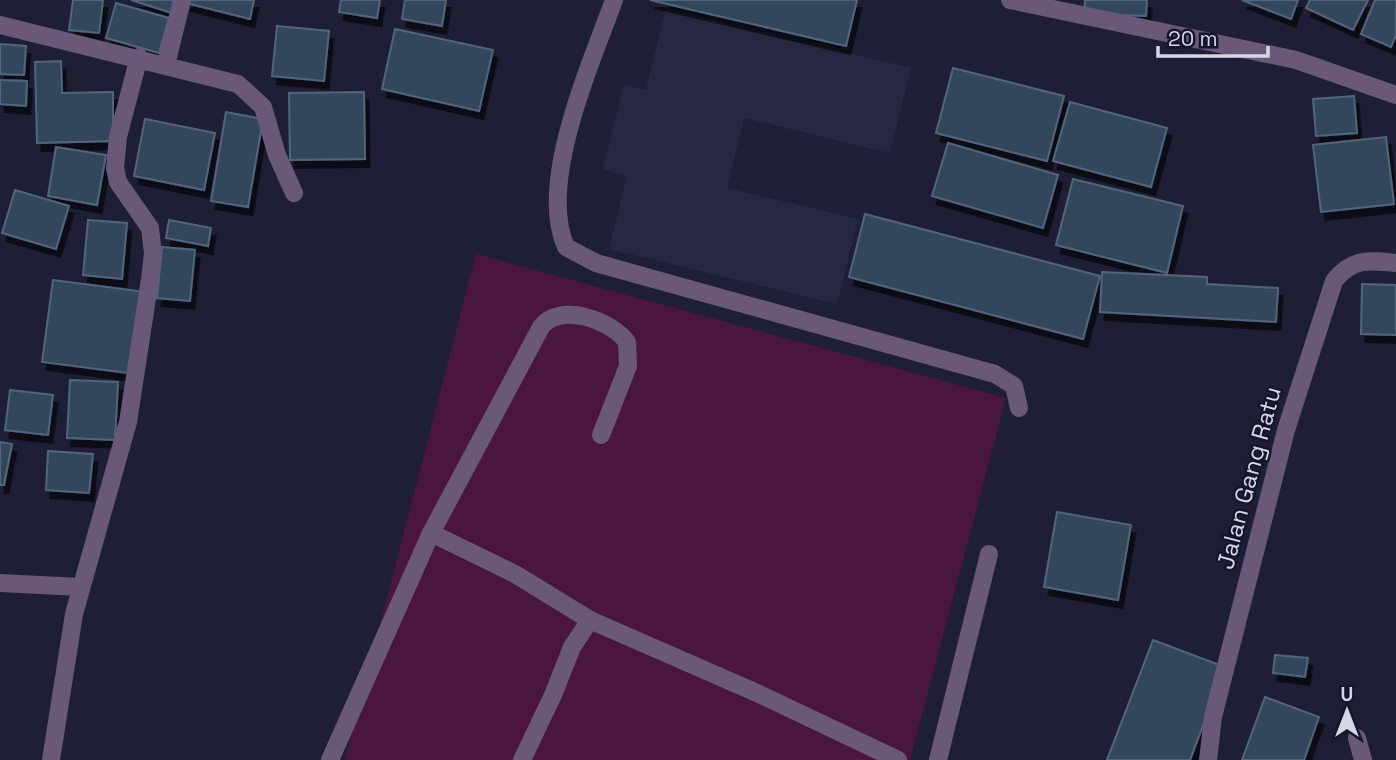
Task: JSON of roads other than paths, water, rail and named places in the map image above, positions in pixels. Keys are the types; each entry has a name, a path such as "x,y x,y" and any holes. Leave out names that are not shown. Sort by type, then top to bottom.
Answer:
{"street":[{"path":"166,65 182,0"},
{"path":"614,0 574,118 558,177 556,223 566,247 596,263 995,374 1014,386 1019,408"},
{"path":"1010,0 1296,60 1396,95"},
{"path":"0,25 67,43 139,57 238,84 262,107 277,155 294,193"},
{"path":"51,760 74,614 128,422 153,253 150,228 118,182 115,168 118,137 139,57"},
{"name":"Jalan Gang Ratu","path":"1208,760 1213,717 1283,441 1307,358 1334,281 1344,268 1357,261 1396,263"},
{"path":"330,760 431,533 541,327 552,317 568,314 583,318 617,331 627,342 628,366 601,435"},
{"path":"431,533 515,574 590,620 757,693 898,760"},
{"path":"938,760 989,554"},
{"path":"0,583 82,587"},
{"path":"522,760 554,695 572,648 590,620"},
{"path":"1357,738 1363,760"}]}
